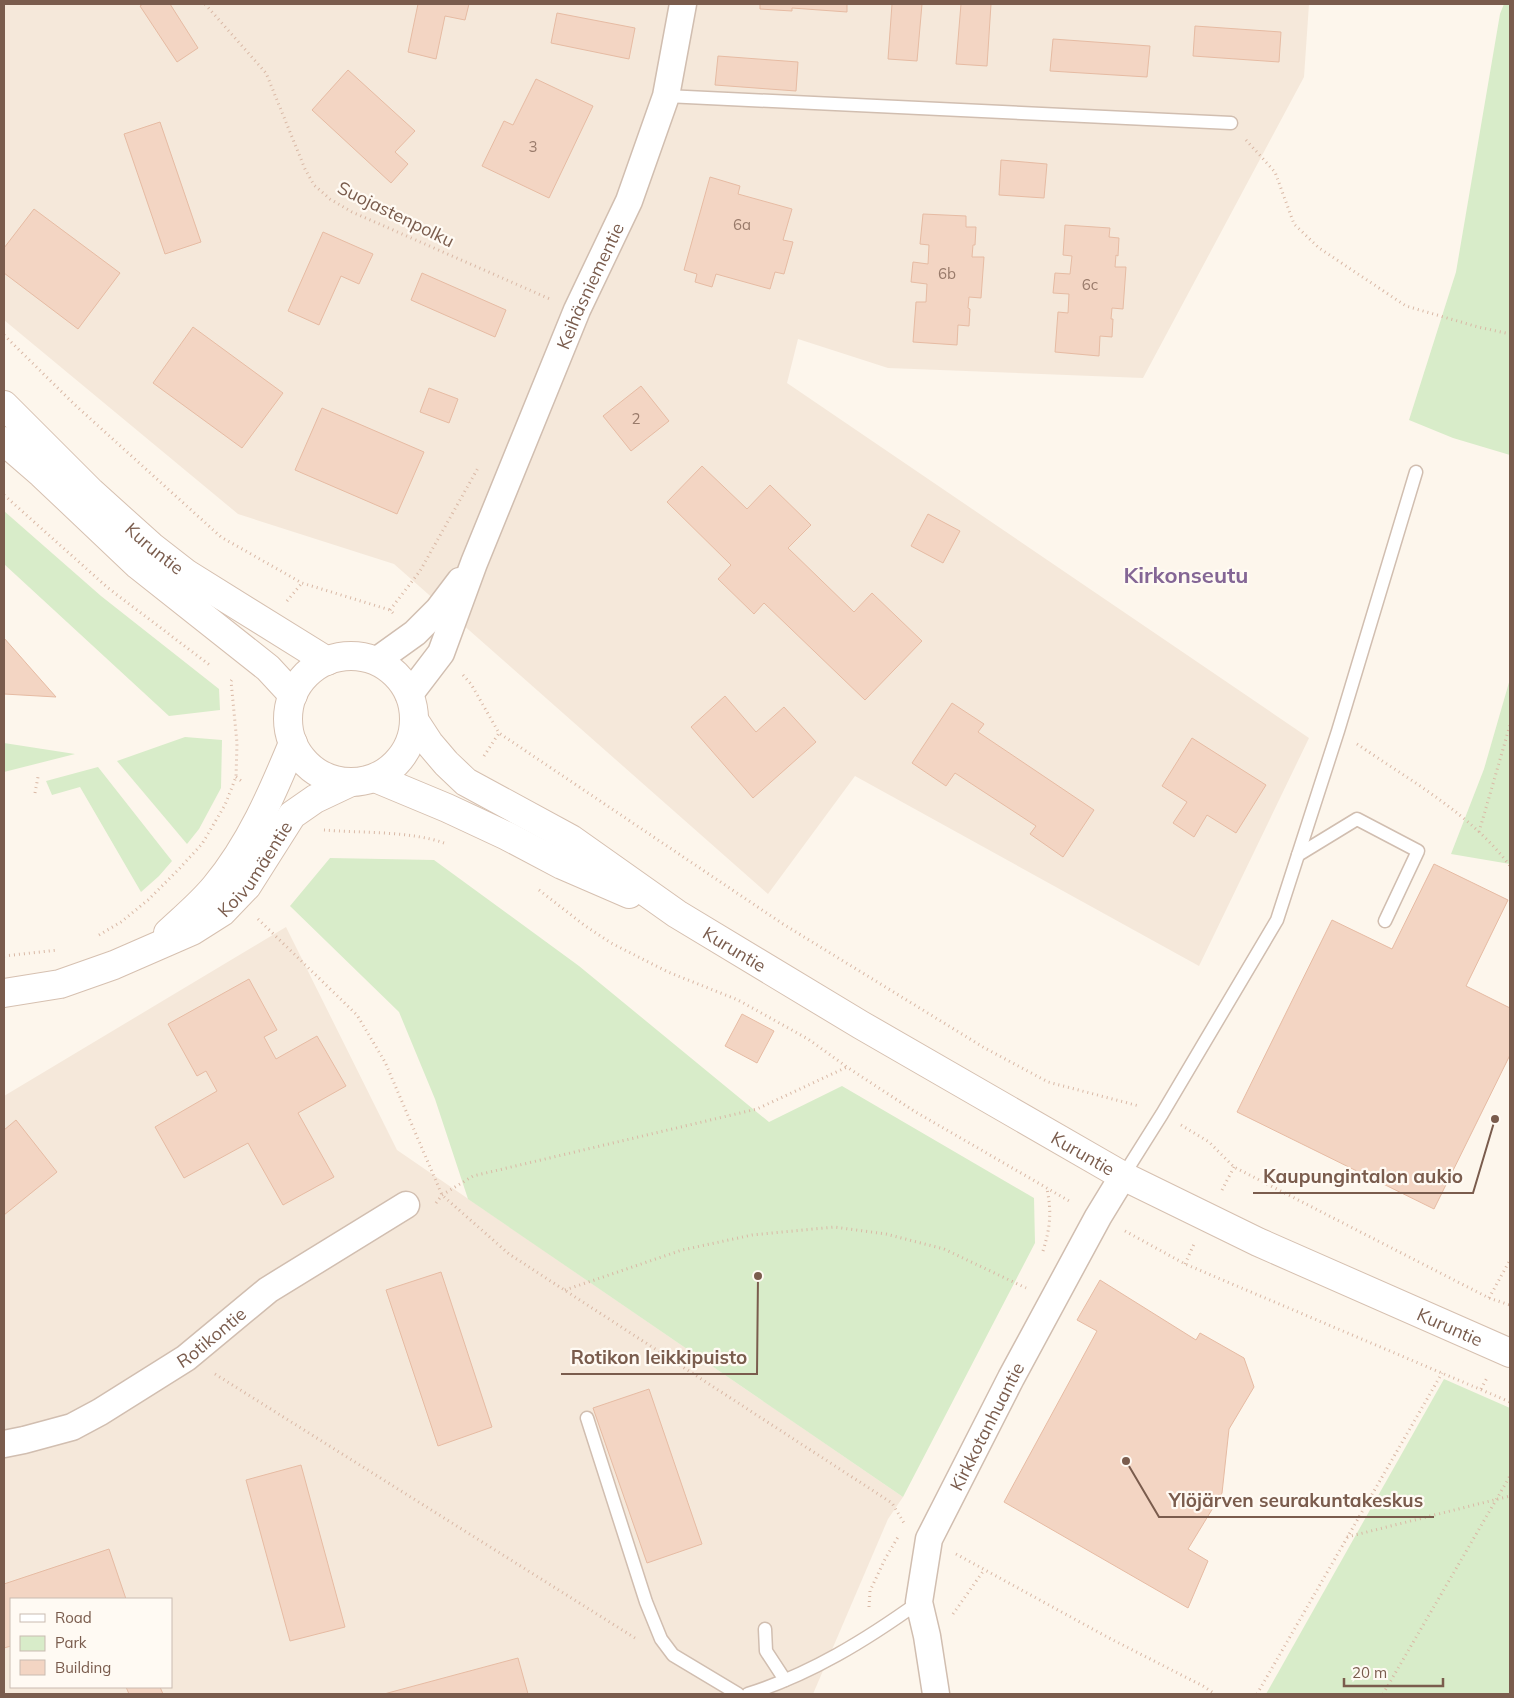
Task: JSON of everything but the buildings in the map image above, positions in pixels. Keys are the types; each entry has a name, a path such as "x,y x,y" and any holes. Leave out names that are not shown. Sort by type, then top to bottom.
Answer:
{"main road":[{"name":"Kuruntie","path":"4,406 91,492 151,546 187,574 327,661"},
{"name":"Kuruntie","path":"4,441 138,564 268,668 293,695"},
{"path":"359,656 376,661 390,669 401,681 412,708 411,738 403,754 391,768 363,780 332,780 316,772 302,759 293,743 288,727 288,711 293,695 301,681 313,669 327,661 359,656"},
{"name":"Kuruntie","path":"412,708 429,743 466,782 571,839 677,914 861,1025 1123,1176 1258,1242 1510,1353"},
{"name":"Koivumäentie","path":"153,948 215,887 245,843 269,800 293,743"},
{"name":"Kuruntie","path":"363,780 455,812 507,836 562,865 677,914"},
{"name":"Koivumäentie","path":"4,993 60,984 114,965 192,931 222,912 247,886 292,815 315,799 363,780"}],"street":[{"name":"Keihäsniementie","path":"412,708 442,653 474,563 577,310 629,200 666,96 682,4"},
{"name":"Keihäsniementie","path":"376,661 415,633 438,610 474,563"},
{"name":"Kirkkotanhuantie","path":"936,1694 927,1636 919,1602 929,1540 1011,1378 1098,1217 1123,1176"},
{"name":"Rotikontie","path":"4,1444 72,1427 100,1412 186,1358 268,1290 406,1205"}],"lane":[{"path":"666,96 1230,123"},
{"path":"1123,1176 1277,920 1338,731 1416,472"},
{"path":"1298,855 1357,819 1418,850 1385,921"},
{"path":"587,1418 646,1602 661,1640 673,1655 738,1694"},
{"path":"748,1694 814,1669 877,1632 919,1602"},
{"path":"765,1629 766,1651 784,1680"}],"path":[{"name":"Suojastenpolku","path":"205,4 266,73 305,169 314,185 330,199 360,216 555,301"},
{"path":"1230,123 1275,172 1294,224 1319,248 1406,306 1478,327 1510,334"},
{"path":"4,335 74,404 220,537 302,583 390,610 415,633"},
{"path":"4,494 108,588 216,669"},
{"path":"442,653 472,684 499,733 783,924 983,1047 1048,1082 1162,1114 1210,1142 1234,1167 1489,1298 1510,1306"},
{"path":"91,938 121,922 148,900 202,844 225,805 236,777 237,743 231,681 224,675"},
{"path":"1479,832 1510,725"},
{"path":"1338,731 1464,817 1500,852 1510,866"},
{"path":"35,793 38,777"},
{"path":"292,815 324,830 379,833 432,839 448,845"},
{"path":"536,888 611,943 668,972 738,1000 808,1039 914,1111 1098,1217 1185,1264 1510,1402"},
{"path":"258,918 357,1015 385,1062 442,1195 509,1254 892,1503 905,1525 929,1540 1215,1694"},
{"path":"4,956 58,950 66,947"},
{"path":"442,1195 473,1176 756,1109 847,1067"},
{"path":"564,1290 682,1250 752,1235 834,1227 886,1234 944,1249 1030,1290"},
{"path":"1489,1298 1510,1260"},
{"path":"1257,1694 1442,1373"},
{"path":"214,1374 641,1642 673,1655"},
{"path":"1383,1694 1510,1476"},
{"path":"1346,1538 1510,1496"}],"shaded area":[{"path":"4,4 1309,4 1304,77 1143,378 888,368 798,339 787,383 1309,738 1199,966 855,776 768,894 394,564 238,514 4,320"},
{"path":"286,927 397,1150 903,1497 888,1519 813,1694 4,1694 4,1096"}],"green space":[{"path":"1504,4 1510,4 1510,455 1453,438 1409,420 1456,272 1500,14"},
{"path":"4,511 101,596 219,689 220,710 169,716 4,564"},
{"path":"1510,679 1510,864 1451,854 1484,769"},
{"path":"185,737 222,740 221,788 199,829 187,844 117,761"},
{"path":"4,743 75,754 4,772"},
{"path":"98,767 172,861 141,892 80,787 52,795 46,781"},
{"path":"330,858 434,860 579,966 769,1122 842,1086 1034,1198 1035,1243 903,1497 468,1199 435,1099 399,1012 290,906"},
{"path":"1444,1379 1510,1408 1510,1694 1266,1694"}],"place":[{"name":"Kaupungintalon aukio","path":"1495,1119"},
{"name":"Rotikon leikkipuisto","path":"758,1276"},
{"name":"Ylöjärven seurakuntakeskus","path":"1126,1461"}],"district":[{"name":"Kirkonseutu","path":"1186,575"}]}
